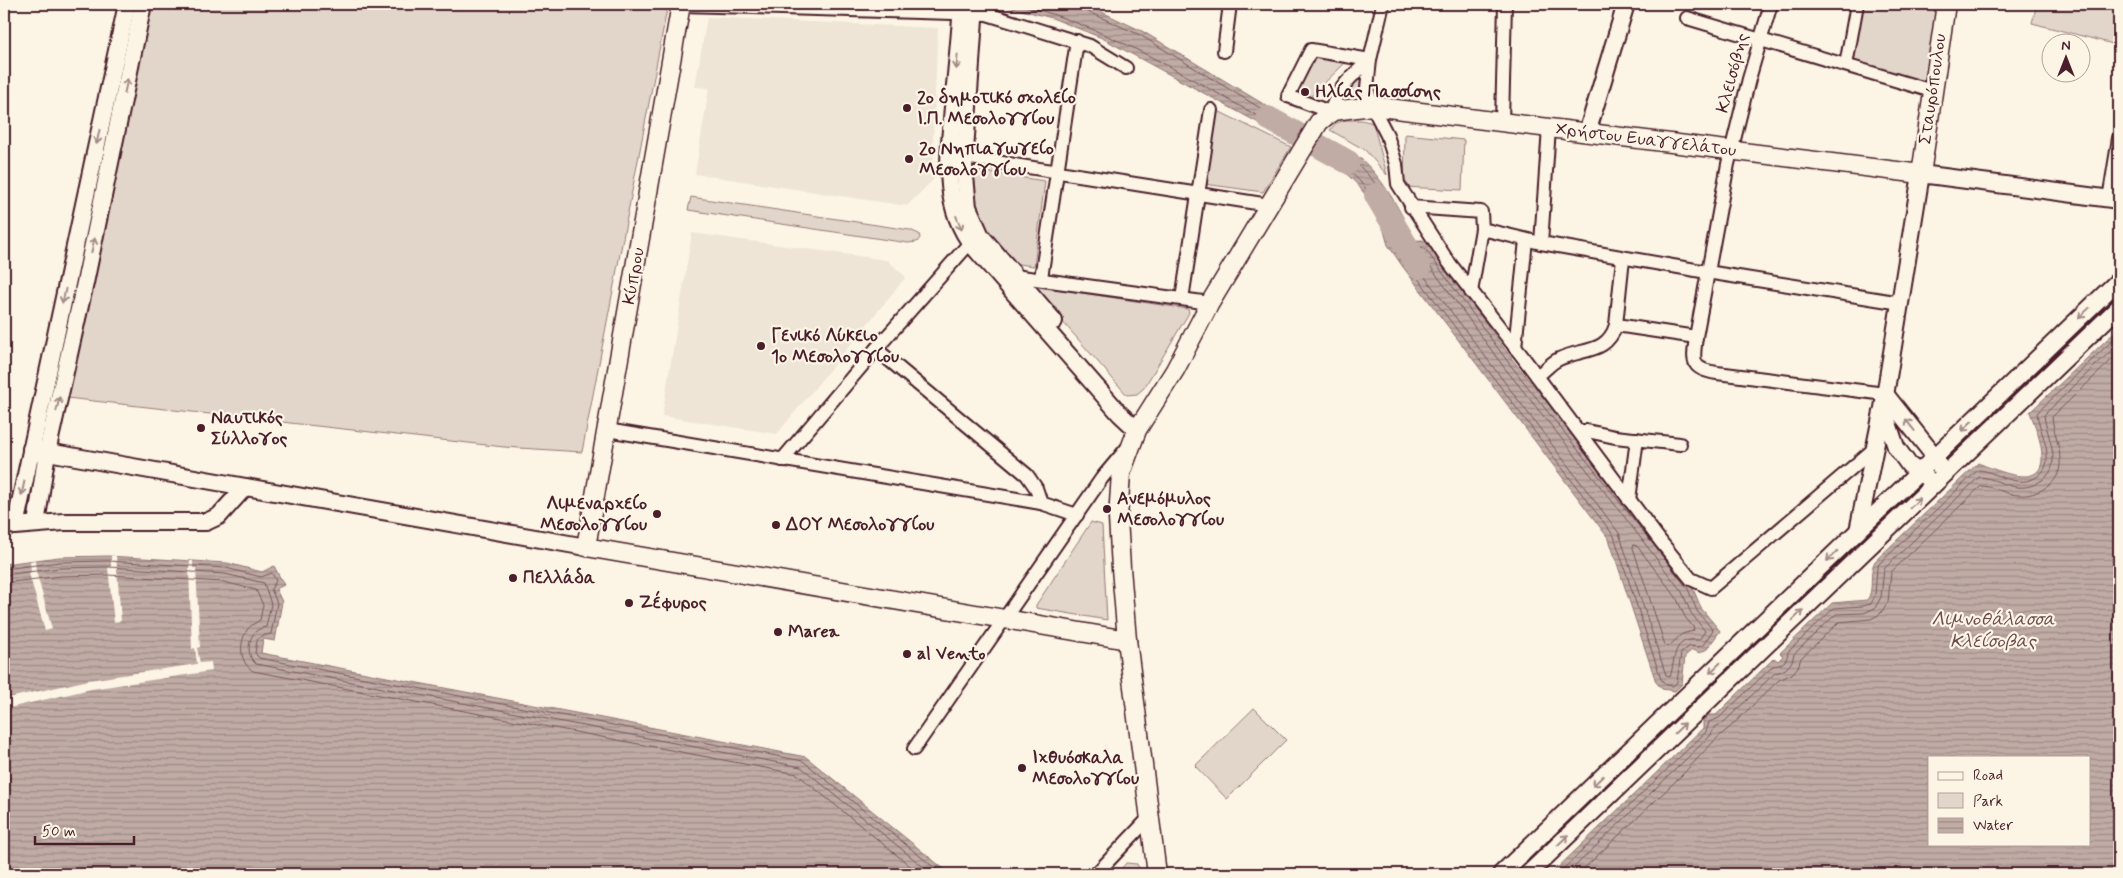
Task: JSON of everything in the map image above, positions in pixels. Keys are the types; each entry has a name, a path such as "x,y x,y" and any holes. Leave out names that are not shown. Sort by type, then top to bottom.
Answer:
{"main road":[{"name":"Κύπρου","path":"586,547 681,4"},
{"name":"Σταυρόπουλου","path":"1920,174 1946,4"},
{"name":"Χρήστου Ευαγγελάτου","path":"1325,117 1346,108 1372,106 1920,174"},
{"path":"1157,874 1120,568 1118,500 1122,468 1137,431 1175,370 1210,303 1301,152 1325,117"},
{"path":"586,547 1128,640"}],"street":[{"path":"36,524 39,451 127,4"},
{"path":"143,4 85,283 39,451 15,526 36,524 206,522 219,516 245,487"},
{"path":"681,4 968,9 1077,41 1090,46 1126,68"},
{"path":"1224,51 1230,4"},
{"path":"1383,4 1370,60 1367,88 1372,106 1387,134 1396,164 1398,184 1470,292 1537,376 1629,500 1691,579 1711,588 1874,449"},
{"path":"1502,122 1505,4"},
{"path":"1587,133 1626,4"},
{"name":"Κλεισόβης","path":"1771,4 1731,151 1696,337 1695,365 1700,370 1707,372 1884,401"},
{"path":"1846,65 1857,4"},
{"path":"968,9 964,156 966,195 974,238 1120,414 1137,431"},
{"path":"968,9 950,154 949,183 957,220 1014,276 1131,409 1137,431"},
{"path":"1687,18 1932,91"},
{"path":"1042,278 1077,41"},
{"path":"1311,50 1370,60 1350,77 1325,117 1288,96 1311,50"},
{"path":"1182,299 1211,110"},
{"path":"1541,243 1548,128"},
{"path":"1858,531 1884,401 1920,174 2114,200 2119,138"},
{"path":"964,156 1269,205"},
{"path":"1411,206 1481,212 1482,228 1470,292"},
{"path":"1482,228 1526,240 1623,258 1901,303"},
{"path":"782,460 876,349 974,238"},
{"path":"1515,348 1526,240"},
{"path":"1537,376 1558,360 1591,350 1606,343 1613,335 1616,325 1623,258"},
{"path":"1014,276 1042,278 1210,303"},
{"path":"1501,874 2119,280"},
{"path":"1528,874 2119,307"},
{"path":"1616,325 1696,337"},
{"path":"876,349 1027,475 1036,488 1041,503"},
{"path":"1884,401 1935,457 1940,466 1939,479"},
{"path":"1884,401 1896,448 1918,474 1929,479 1939,479"},
{"path":"607,430 1041,503 1077,515"},
{"path":"1579,431 1587,430 1615,437 1680,444"},
{"path":"914,749 1102,478 1137,431"},
{"path":"1629,500 1637,439"},
{"path":"39,451 586,547"},
{"path":"1096,874 1149,818"}],"shaded area":[{"path":"707,17 938,28 933,139 934,179 907,206 695,174 709,88 695,87"},
{"name":"Γενικό Λύκειο 1ο Μεσολογγίου","path":"692,233 887,260 906,277 777,434 662,416"}],"green space":[{"path":"150,4 668,4 582,452 504,447 67,398"},
{"path":"1857,4 1946,4 1932,91 1846,65"},
{"path":"2037,4 2119,4 2119,17 2113,44 2090,38 2090,32 2067,32 2032,23"},
{"path":"1316,56 1347,61 1307,100 1295,94"},
{"path":"1363,72 1365,73 1359,96 1350,96 1346,91"},
{"path":"1216,110 1291,147 1263,192 1204,184"},
{"path":"1346,120 1362,120 1373,123 1387,175 1365,150 1330,130 1336,123"},
{"path":"1405,134 1464,140 1462,190 1404,187"},
{"path":"971,170 1045,181 1034,266 1011,263 987,231 976,211"},
{"path":"691,197 910,230 919,234 920,238 917,242 908,243 688,210"},
{"path":"1036,286 1188,309 1189,313 1144,388 1137,394 1127,395 1033,288"},
{"path":"1091,522 1102,525 1107,620 1036,608 1036,605"},
{"path":"1254,708 1286,740 1227,799 1195,766"},
{"path":"1126,863 1137,864 1142,874 1117,874"}],"water":[{"path":"998,4 1081,4 1104,13 1142,31 1300,126 1294,138 1268,128 1102,38 1052,18"},
{"path":"1324,138 1349,150 1377,176 1404,219 1399,220 1400,231 1408,230 1410,237 1399,239 1395,222 1384,228 1375,216 1367,197 1359,187 1348,175 1317,149"},
{"path":"1384,231 1391,231 1396,241 1423,240 1430,247 1512,359 1625,499 1692,586 1701,608 1720,631 1707,649 1700,653 1692,650 1685,656 1682,684 1675,691 1662,689 1656,682 1609,539 1403,267 1388,245"},
{"name":"Λιμνοθάλασσα Κλείσοβας","path":"2119,328 2119,874 1551,874 1703,728 1703,721 1708,715 1716,715 1774,658 1778,661 1783,656 1780,653 1832,603 1867,600 1871,591 1872,571 1875,561 1978,463 1995,470 2016,475 2026,476 2035,474 2040,468 2042,457 2038,434 2030,412"},
{"path":"108,556 227,563 262,572 274,566 284,585 276,589 282,602 275,641 263,639 261,653 806,757 950,874 4,874 4,564 59,557"}],"pier":[{"path":"111,556 116,556 121,621 114,622 108,568 111,566"},
{"path":"35,560 36,571 52,629 45,631 29,573 31,572 30,561"},
{"path":"190,561 193,561 193,568 196,568 200,647 197,648 200,663 211,662 212,671 91,689 4,709 4,699 89,680 197,664 195,648 192,649"}],"waterway":[{"path":"1268,118 1348,162"},
{"path":"1376,195 1419,267"}],"place":[{"name":"Ηλίας Πασσίσης","path":"1305,92"},
{"name":"2ο δημοτικό σχολείο Ι.Π. Μεσολογγίου","path":"907,108"},
{"name":"2ο Νηπιαγωγείο Μεσολογγίου","path":"909,159"},
{"name":"Γενικό Λύκειο 1ο Μεσολογγίου","path":"761,346"},
{"name":"Ναυτικός Σύλλογος","path":"201,428"},
{"name":"Ανεμόμυλος Μεσολογγίου","path":"1107,509"},
{"name":"Λιμεναρχείο Μεσολογγίου","path":"657,514"},
{"name":"ΔΟΥ Μεσολογγίου","path":"776,525"},
{"name":"Πελλάδα","path":"513,578"},
{"name":"Ζέφυρος","path":"629,603"},
{"name":"Marea","path":"778,632"},
{"name":"al Vento","path":"907,654"},
{"name":"Ιχθυόσκαλα Μεσολογγίου","path":"1022,768"}]}
